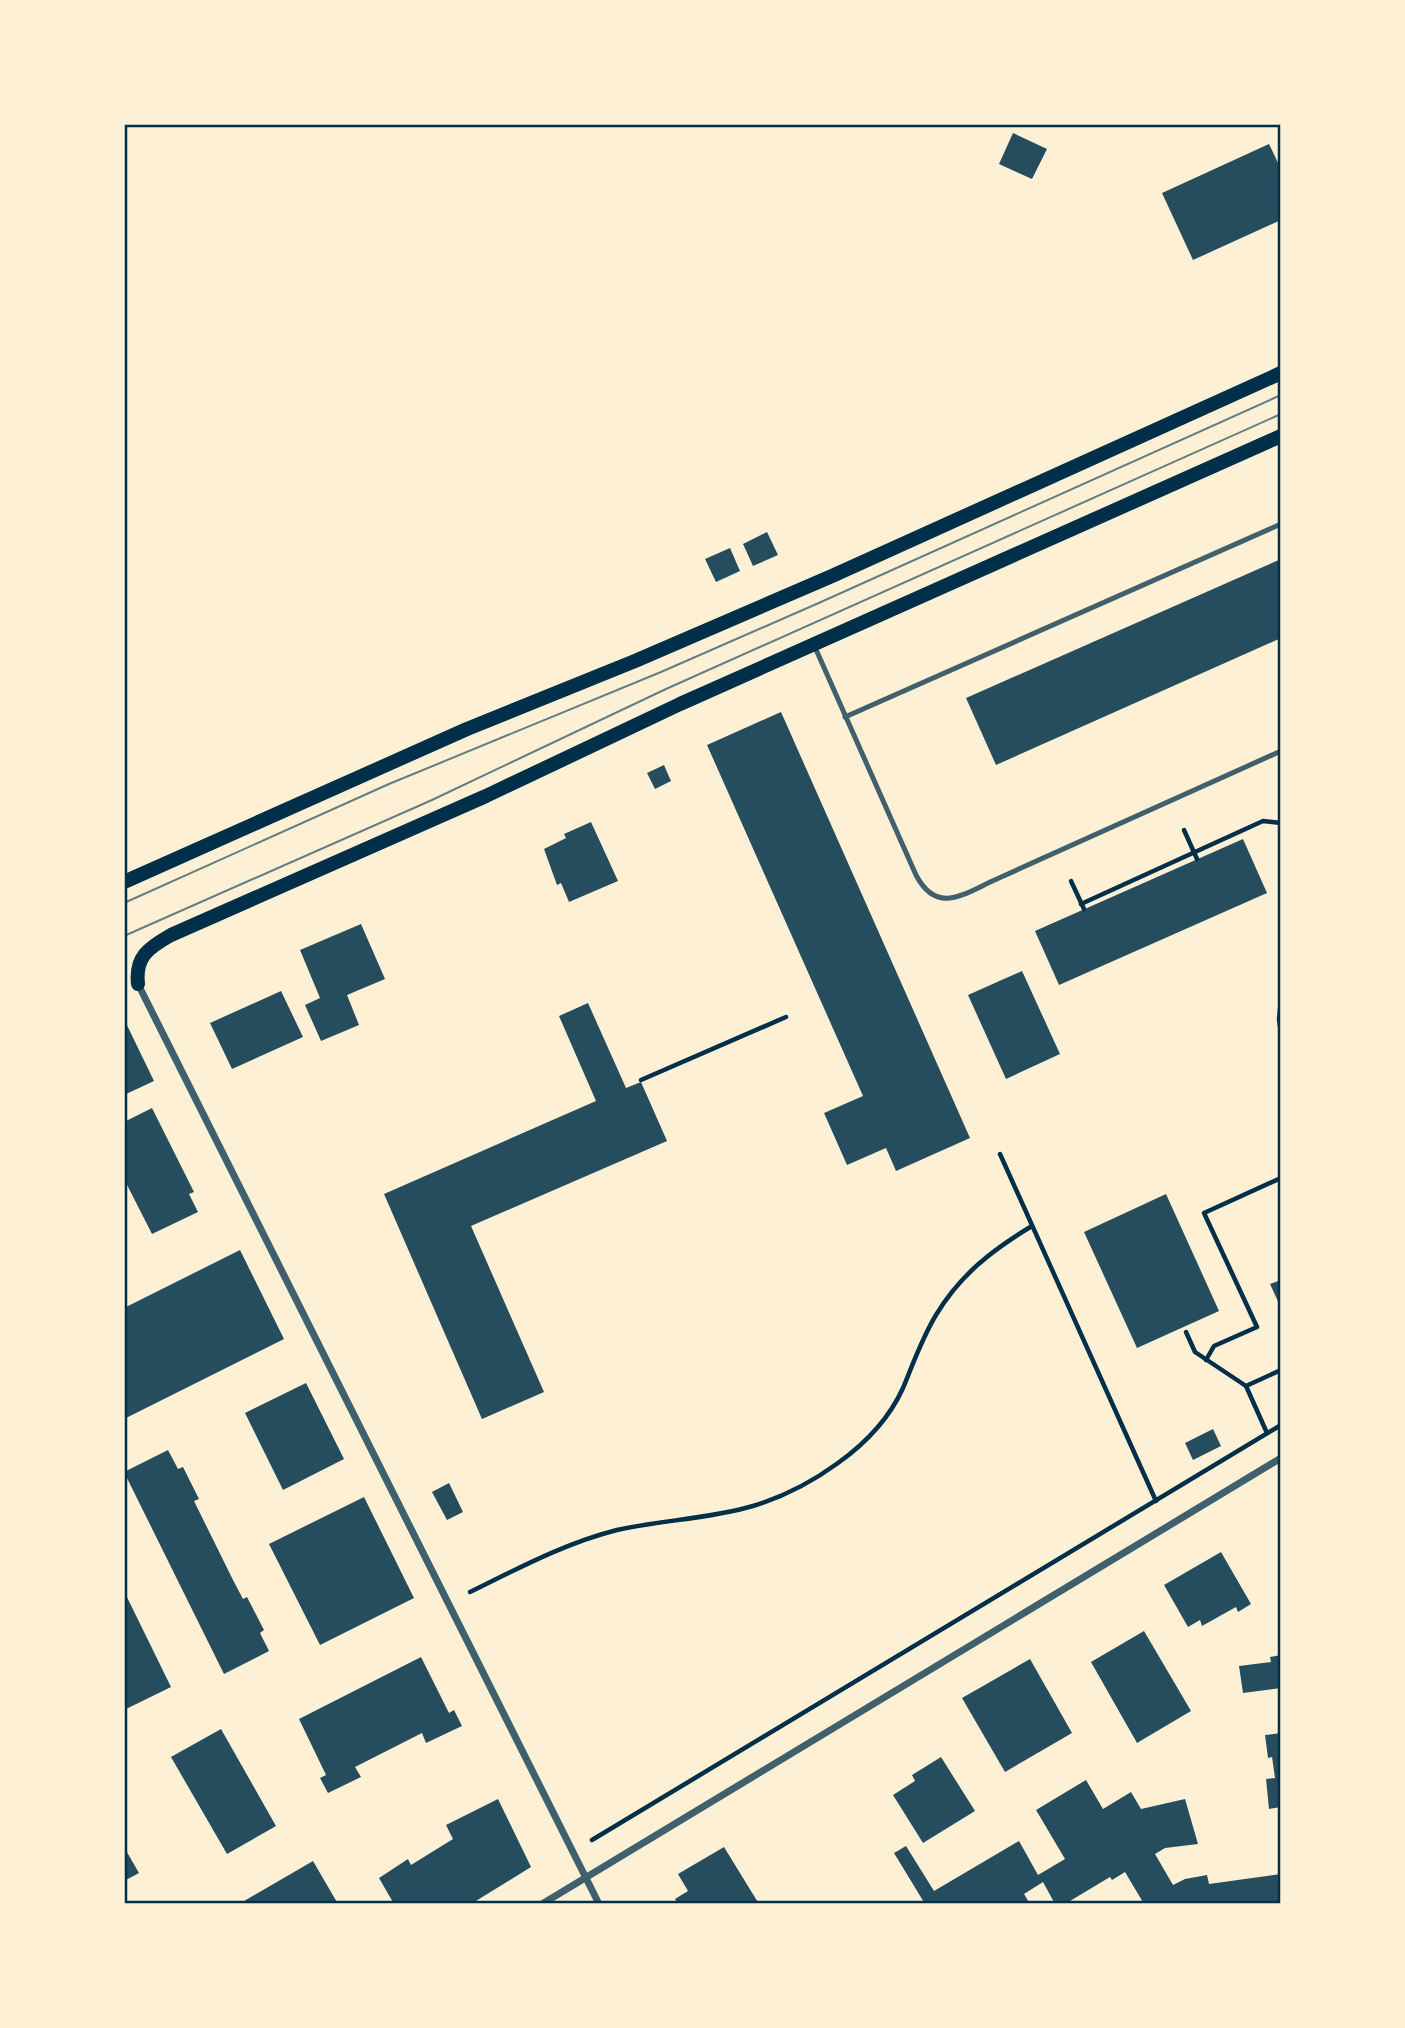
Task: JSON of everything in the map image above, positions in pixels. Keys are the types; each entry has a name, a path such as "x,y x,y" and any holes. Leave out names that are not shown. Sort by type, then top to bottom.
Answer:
{"main road":[{"path":"124,883 467,729 647,656 832,576 1281,373"},
{"path":"138,985 137,971 141,958 146,951 171,936 486,796 680,704 1281,436"}],"street":[{"path":"138,985 599,1904"},
{"path":"542,1904 1281,1458"}],"lane":[{"path":"845,717 1281,524"},
{"path":"814,645 916,875 926,891 939,899 954,898 1281,751"}],"path":[{"path":"1081,904 1264,821 1281,823"},
{"path":"1184,830 1197,859"},
{"path":"1071,881 1084,909"},
{"path":"1281,1000 1281,1034"},
{"path":"641,1080 786,1017"},
{"path":"1000,1153 1159,1506"},
{"path":"1206,1360 1214,1346 1257,1327 1205,1213 1281,1178"},
{"path":"470,1592 587,1538 645,1524 751,1507 792,1491 836,1465 867,1439 886,1418 902,1390 935,1317 964,1276 990,1253 1032,1226"},
{"path":"1186,1332 1195,1352 1246,1385 1267,1433"},
{"path":"1246,1385 1281,1370"},
{"path":"590,1841 1281,1424"}],"building":[{"path":"1013,133 1047,149 1032,179 999,164"},
{"path":"1269,144 1281,169 1281,220 1193,260 1162,193"},
{"path":"767,532 778,555 753,566 743,544"},
{"path":"730,548 740,571 716,582 705,559"},
{"path":"1281,559 1281,638 996,765 966,698"},
{"path":"781,712 970,1138 896,1171 886,1148 847,1165 824,1113 863,1096 707,745"},
{"path":"664,765 671,781 655,789 647,773"},
{"path":"591,822 618,881 569,902 561,883 557,885 544,849 566,838 564,834"},
{"path":"1243,839 1267,893 1059,985 1035,931"},
{"path":"361,924 385,979 347,995 359,1025 321,1041 305,1005 320,998 300,950"},
{"path":"1022,971 1060,1054 1006,1079 968,995"},
{"path":"281,991 303,1037 232,1069 210,1023"},
{"path":"588,1003 626,1088 641,1082 667,1141 471,1226 544,1392 482,1419 384,1194 596,1101 559,1016"},
{"path":"124,1019 154,1081 124,1095"},
{"path":"152,1108 194,1192 189,1194 198,1212 152,1234 124,1179 124,1122"},
{"path":"1166,1194 1219,1311 1137,1348 1084,1232"},
{"path":"240,1250 284,1339 124,1419 124,1308"},
{"path":"1281,1280 1281,1308 1270,1284"},
{"path":"306,1383 344,1459 283,1490 245,1413"},
{"path":"1213,1429 1221,1446 1193,1460 1185,1443"},
{"path":"168,1450 178,1469 183,1467 199,1499 194,1501 233,1580 243,1599 247,1597 264,1630 260,1633 269,1651 224,1674 124,1472"},
{"path":"449,1483 463,1512 447,1520 432,1492"},
{"path":"364,1497 414,1598 320,1645 269,1544"},
{"path":"1221,1552 1251,1604 1238,1612 1236,1607 1202,1626 1200,1620 1188,1627 1164,1585"},
{"path":"124,1591 171,1687 124,1710"},
{"path":"1144,1631 1191,1711 1137,1743 1091,1662"},
{"path":"1281,1655 1281,1688 1243,1693 1239,1666 1271,1662 1270,1657"},
{"path":"421,1657 449,1713 454,1710 462,1726 426,1743 422,1733 355,1767 361,1777 328,1793 320,1778 326,1775 299,1719"},
{"path":"1030,1659 1072,1733 1005,1772 962,1698"},
{"path":"221,1729 276,1826 227,1854 171,1757"},
{"path":"1281,1733 1281,1807 1269,1809 1266,1779 1275,1778 1272,1757 1268,1758 1265,1735"},
{"path":"941,1757 975,1811 923,1843 893,1795 915,1781 912,1775"},
{"path":"1086,1780 1103,1809 1131,1792 1141,1809 1185,1799 1198,1844 1165,1848 1155,1854 1173,1885 1185,1879 1207,1875 1209,1884 1281,1874 1281,1904 1144,1904 1125,1872 1112,1880 1110,1877 1065,1904 1055,1904 1043,1882 1024,1894 1030,1904 925,1904 894,1853 906,1846 934,1891 1019,1841 1038,1875 1065,1859 1036,1810"},
{"path":"498,1799 531,1867 471,1904 394,1904 379,1878 408,1859 411,1865 453,1839 446,1825"},
{"path":"124,1847 139,1873 124,1881"},
{"path":"724,1847 759,1904 678,1904 675,1899 688,1891 678,1874"},
{"path":"313,1861 338,1904 239,1904"}],"tram line":[{"path":"124,903 389,784 661,672 821,602 1281,395"},
{"path":"124,936 432,800 666,689 1281,414"}]}
